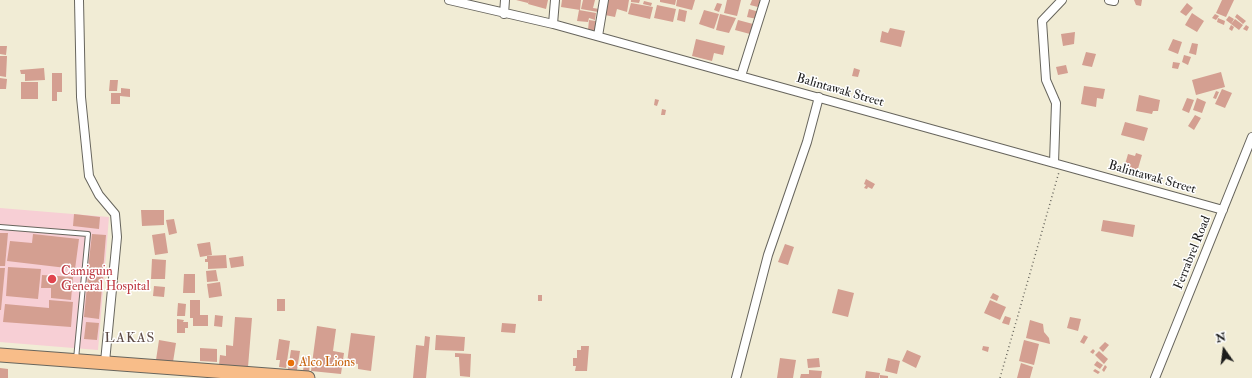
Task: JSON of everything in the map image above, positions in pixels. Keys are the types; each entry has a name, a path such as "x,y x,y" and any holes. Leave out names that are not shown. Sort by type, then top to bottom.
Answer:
{"main road":[{"path":"0,355 308,378"}],"street":[{"path":"79,0 82,97 89,176 99,195 115,214 117,237 105,362"},
{"name":"Balintawak Street","path":"451,0 598,36 1223,210"},
{"path":"504,14 505,0"},
{"path":"553,24 555,0"},
{"path":"598,36 604,0"},
{"path":"741,76 765,0"},
{"path":"1058,164 1056,103 1046,80 1042,21 1062,0"},
{"path":"736,378 768,255 807,142 819,98"},
{"name":"Ferrabrel Road","path":"1155,378 1252,137"}],"lane":[{"path":"0,227 88,234 76,360"}],"path":[{"path":"1000,378 1058,164"}],"shaded area":[{"name":"Camiguin General Hospital","path":"0,208 109,217 98,350 0,342"}],"building":[{"path":"516,0 529,0 528,3"},
{"path":"529,0 548,0 546,9 528,4"},
{"path":"562,0 581,0 580,10 561,7"},
{"path":"583,0 595,0 593,8 599,9 598,12 581,9"},
{"path":"608,0 629,0 627,12 617,9 615,17 605,15"},
{"path":"631,0 640,0 639,3 631,2"},
{"path":"660,0 676,0 675,5 660,2"},
{"path":"677,0 695,0 692,10 676,6"},
{"path":"727,0 741,0 737,16 724,13"},
{"path":"752,0 764,0 762,8 750,5"},
{"path":"1134,0 1142,0 1141,6 1136,5"},
{"path":"1222,0 1234,0 1226,17 1216,13"},
{"path":"644,1 652,3 651,6 643,4"},
{"path":"631,3 653,7 650,19 628,14"},
{"path":"717,3 722,4 719,12 714,10"},
{"path":"1187,3 1193,8 1186,16 1180,12"},
{"path":"657,5 676,9 673,22 654,18"},
{"path":"679,9 687,11 685,22 677,20"},
{"path":"749,9 759,12 757,19 747,17"},
{"path":"579,10 596,13 595,20 589,18 588,22 577,21"},
{"path":"704,10 719,14 714,29 699,24"},
{"path":"1192,13 1204,21 1197,32 1185,25"},
{"path":"720,14 736,18 729,33 716,30"},
{"path":"1215,14 1219,16 1216,20 1212,18"},
{"path":"1237,14 1246,21 1243,24 1235,17"},
{"path":"1229,16 1234,19 1231,24 1226,20"},
{"path":"1218,18 1225,21 1224,25 1217,22"},
{"path":"1235,19 1243,25 1239,30 1231,24"},
{"path":"589,20 596,21 595,31 588,30"},
{"path":"738,20 753,24 750,34 735,30"},
{"path":"1231,25 1234,27 1232,31 1229,29"},
{"path":"1246,25 1249,27 1247,31 1243,29"},
{"path":"890,28 905,31 901,47 880,42 882,31 888,33"},
{"path":"1075,32 1074,44 1063,46 1061,34"},
{"path":"696,39 725,46 723,55 714,53 712,61 692,56"},
{"path":"1173,39 1182,42 1178,54 1168,50"},
{"path":"1192,43 1198,44 1196,55 1189,53"},
{"path":"0,46 7,46 6,55 0,54"},
{"path":"1086,52 1096,54 1092,67 1082,65"},
{"path":"1184,55 1191,57 1188,65 1182,62"},
{"path":"0,56 7,56 6,77 0,76"},
{"path":"1173,62 1180,63 1178,69 1172,68"},
{"path":"1066,65 1068,73 1058,75 1056,67"},
{"path":"44,68 45,80 25,81 25,74 21,74 20,70"},
{"path":"854,68 860,70 858,77 852,76"},
{"path":"1221,72 1225,87 1196,95 1192,80"},
{"path":"52,73 62,73 62,92 57,92 57,101 52,101"},
{"path":"0,78 7,79 6,89 0,89"},
{"path":"110,80 118,80 117,91 109,91"},
{"path":"21,82 38,82 38,99 21,99"},
{"path":"1084,86 1105,89 1103,99 1097,98 1096,107 1081,104"},
{"path":"121,88 130,89 130,97 120,96 120,104 111,104 111,93 121,93"},
{"path":"1222,89 1232,93 1225,108 1215,104"},
{"path":"1216,91 1219,92 1216,99 1213,98"},
{"path":"1139,95 1160,100 1158,111 1153,111 1152,114 1136,111"},
{"path":"1187,98 1194,100 1189,113 1182,110"},
{"path":"1197,98 1206,102 1202,113 1193,110"},
{"path":"655,99 659,100 657,106 654,105"},
{"path":"662,109 666,110 665,115 661,115"},
{"path":"1195,115 1201,118 1194,130 1188,126"},
{"path":"1125,122 1148,128 1144,141 1121,135"},
{"path":"1136,153 1142,155 1137,172 1124,168 1128,154 1135,156"},
{"path":"866,179 875,184 872,189 868,187 867,189 864,188 866,185 864,184"},
{"path":"141,210 164,210 164,225 142,226"},
{"path":"74,214 100,217 99,229 73,226"},
{"path":"174,219 177,233 169,235 166,220"},
{"path":"1103,220 1135,225 1133,237 1101,231"},
{"path":"0,233 8,233 5,266 0,266"},
{"path":"165,233 168,253 155,255 152,235"},
{"path":"33,234 79,239 75,269 7,261 10,241 32,243"},
{"path":"92,234 106,235 103,271 88,269"},
{"path":"210,242 212,255 200,257 197,244"},
{"path":"785,244 794,247 788,265 778,262"},
{"path":"226,255 227,268 208,269 208,262 205,262 207,256"},
{"path":"243,256 244,266 231,268 229,258"},
{"path":"152,259 166,260 165,279 151,279"},
{"path":"8,267 41,269 38,299 6,296"},
{"path":"0,268 5,268 1,310 0,310"},
{"path":"216,270 218,281 207,282 206,271"},
{"path":"184,274 195,274 195,293 183,293"},
{"path":"42,275 73,277 71,300 51,298 51,288 41,288"},
{"path":"88,276 103,277 99,319 84,317"},
{"path":"220,282 222,296 209,298 207,284"},
{"path":"154,286 165,287 164,297 153,296"},
{"path":"838,289 854,293 848,317 832,313"},
{"path":"993,293 999,296 997,301 990,298"},
{"path":"538,295 542,295 542,301 538,301"},
{"path":"277,299 285,299 285,311 277,311"},
{"path":"49,300 73,302 71,327 3,322 5,304 49,308"},
{"path":"190,300 200,300 200,315 208,315 208,326 193,326 193,318 190,318"},
{"path":"990,300 1006,307 1000,320 984,313"},
{"path":"178,303 186,304 185,316 177,316"},
{"path":"215,315 223,316 222,327 214,326"},
{"path":"1005,316 1011,318 1009,325 1002,323"},
{"path":"235,317 252,318 248,367 219,365 220,355 226,356 226,345 233,346"},
{"path":"1070,317 1081,319 1078,331 1067,328"},
{"path":"177,319 184,320 183,322 188,322 188,328 185,328 185,333 177,333"},
{"path":"1030,320 1043,324 1044,332 1049,338 1050,344 1026,338"},
{"path":"86,322 99,323 97,340 84,339"},
{"path":"502,323 516,324 515,333 501,332"},
{"path":"317,326 336,329 333,351 344,353 341,374 311,371"},
{"path":"351,333 375,336 371,371 358,369 358,364 347,363"},
{"path":"436,335 465,337 464,351 435,350"},
{"path":"1084,335 1088,337 1084,344 1080,342"},
{"path":"425,336 430,337 426,378 413,378 416,345 424,346"},
{"path":"279,339 290,341 286,368 279,367 280,360 276,360"},
{"path":"159,340 176,343 173,362 156,360"},
{"path":"1024,340 1039,344 1034,365 1019,361"},
{"path":"1105,342 1109,345 1103,352 1099,348"},
{"path":"581,346 589,346 587,371 575,371 576,366 573,366 573,358 577,358 577,350 581,350"},
{"path":"983,346 989,347 988,352 982,350"},
{"path":"200,348 217,349 217,362 200,361"},
{"path":"1093,349 1095,351 1093,354 1090,352"},
{"path":"291,350 300,351 297,370 288,369"},
{"path":"907,350 921,356 916,368 902,361"},
{"path":"1099,351 1108,359 1104,364 1095,355"},
{"path":"455,353 471,354 470,377 460,376 459,357 455,357"},
{"path":"305,357 311,357 309,372 303,371"},
{"path":"780,358 796,360 793,378 777,378"},
{"path":"819,358 820,367 808,368 807,359"},
{"path":"888,358 900,361 897,374 885,371"},
{"path":"1097,361 1103,365 1100,369 1094,365"},
{"path":"1021,363 1033,367 1030,378 1017,378"},
{"path":"1105,365 1107,367 1104,372 1102,370"},
{"path":"0,368 8,369 8,378 0,378"},
{"path":"1095,369 1100,372 1098,374 1093,371"},
{"path":"809,370 822,371 821,378 800,378 801,374 809,374"},
{"path":"866,371 880,373 879,378 865,378"},
{"path":"880,375 888,376 888,378 880,378"}],"place":[{"name":"Camiguin General Hospital","path":"52,279"},
{"name":"Alco Lions","path":"291,363"}],"district":[{"name":"LAKAS","path":"130,339"}]}
